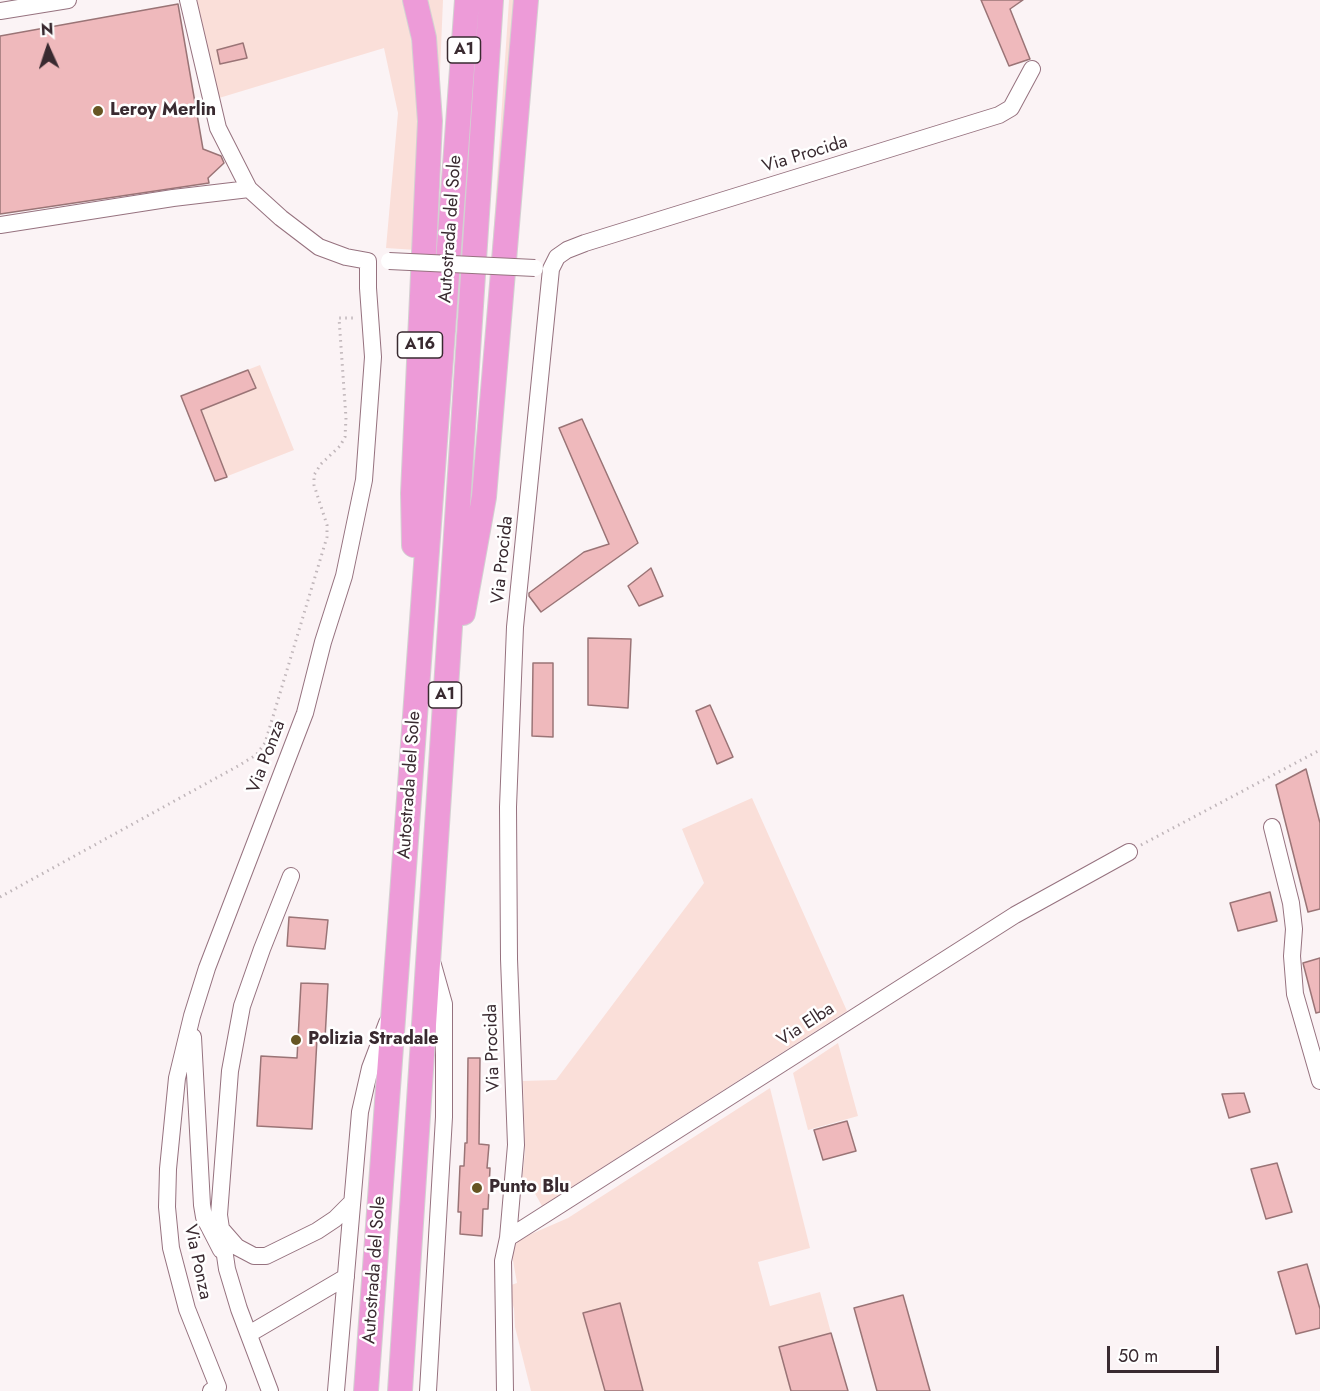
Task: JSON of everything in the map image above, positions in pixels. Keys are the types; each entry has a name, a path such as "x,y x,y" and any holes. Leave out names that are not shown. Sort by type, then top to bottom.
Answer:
{"highway":[{"name":"A16","path":"415,0 424,38 430,121 413,492 417,691"},
{"name":"Autostrada del Sole","path":"366,1391 467,0"},
{"name":"Autostrada del Sole","path":"400,1391 491,0"},
{"path":"446,692 467,596 484,497 526,0"}],"street":[{"path":"0,11 68,0"},
{"path":"188,0 218,128 249,189 281,218 320,247 346,257 368,261 543,268"},
{"name":"Via Procida","path":"506,1391 503,1261 508,1238 516,1145 509,959 508,819 516,627 543,268 567,250 585,243 999,115 1011,108 1032,69"},
{"path":"0,225 173,198 249,189"},
{"name":"Via Ponza","path":"211,1391 218,1387 187,1309 171,1248 167,1207 168,1169 177,1078 192,1016 231,904 305,713 323,642 344,576 364,480 373,357 368,261"},
{"path":"1272,827 1291,903 1294,929 1292,956 1295,994 1320,1081"},
{"name":"Via Elba","path":"508,1238 1015,915 1129,852"},
{"path":"224,1256 223,1231 219,1215 230,1071 240,1017 262,948 291,876"},
{"path":"428,1391 444,1117 444,1004 429,952"},
{"path":"336,1391 360,1112 370,1068 394,1009"},
{"path":"192,1016 204,1217 224,1256 270,1391"},
{"path":"223,1231 237,1247 255,1256 266,1256 317,1231 335,1219 351,1203"},
{"path":"249,1334 346,1277"}],"path":[{"path":"0,897 238,766 256,755 266,743 327,537 327,525 314,485 314,475 321,464 340,446 345,437 346,418 339,318 371,319"},
{"path":"1129,852 1320,750"}],"shaded area":[{"path":"197,0 402,0 410,33 419,97 416,250 386,248 398,113 384,48 219,98"},
{"path":"423,0 443,0 430,311"},
{"path":"509,0 515,0 485,358"},
{"path":"260,365 294,450 215,481 181,396"},
{"path":"752,798 847,1011 542,1206 528,1181 522,1181 525,1152 523,1081 556,1080 704,883 682,829"},
{"path":"838,1043 858,1116 808,1130 793,1073"},
{"path":"770,1088 810,1248 758,1262 770,1306 820,1292 831,1333 779,1347 791,1391 531,1391 515,1327 514,1309 508,1286 517,1283 512,1255 517,1242 568,1218"}],"building":[{"path":"981,0 1023,0 1010,9 1030,59 1009,66"},
{"name":"Leroy Merlin","path":"178,4 203,149 221,156 224,163 208,178 209,183 0,214 0,36"},
{"path":"243,43 247,58 220,64 217,50"},
{"path":"248,370 256,388 201,410 227,477 215,481 181,396"},
{"path":"582,419 638,543 541,612 529,593 584,552 609,544 559,428"},
{"path":"651,568 663,596 639,606 628,586"},
{"path":"588,638 631,639 628,708 588,705"},
{"path":"533,663 553,663 553,737 532,736"},
{"path":"710,705 733,757 717,764 696,711"},
{"path":"1306,769 1320,823 1320,909 1308,912 1276,785"},
{"path":"1270,892 1277,921 1238,931 1230,903"},
{"path":"289,917 328,920 325,949 287,946"},
{"path":"1320,958 1320,1012 1316,1013 1303,963"},
{"path":"301,983 328,984 325,1039 317,1039 312,1129 257,1126 261,1056 297,1058"},
{"name":"Punto Blu","path":"468,1058 480,1058 479,1144 489,1145 488,1209 483,1209 482,1236 460,1234 461,1212 458,1212 460,1166 464,1166 465,1143 467,1143"},
{"path":"1244,1093 1250,1112 1229,1118 1222,1094"},
{"path":"847,1121 856,1151 823,1160 814,1130"},
{"path":"1277,1163 1292,1212 1266,1219 1251,1169"},
{"path":"1307,1264 1320,1309 1320,1328 1296,1334 1278,1272"},
{"path":"903,1295 930,1391 877,1391 854,1308"},
{"path":"620,1303 643,1391 605,1391 583,1313"},
{"path":"831,1333 848,1391 791,1391 779,1347"}],"place":[{"name":"Leroy Merlin","path":"98,111"},
{"name":"Polizia Stradale","path":"296,1040"},
{"name":"Punto Blu","path":"477,1188"}]}
